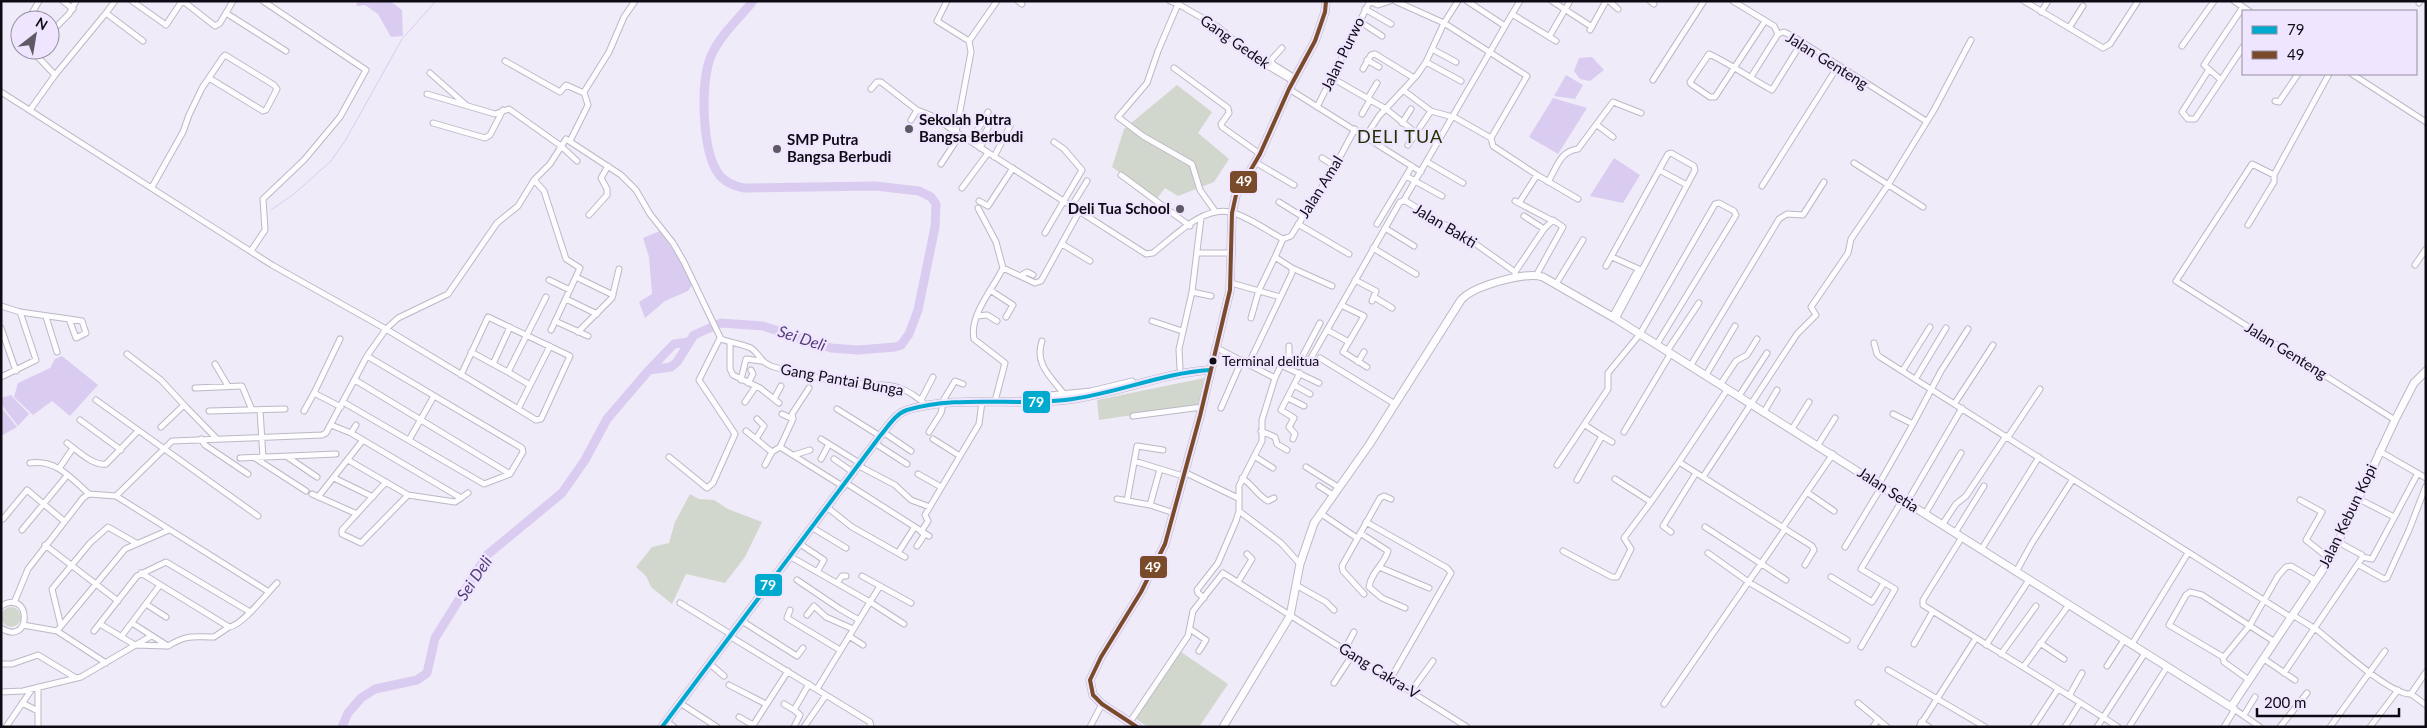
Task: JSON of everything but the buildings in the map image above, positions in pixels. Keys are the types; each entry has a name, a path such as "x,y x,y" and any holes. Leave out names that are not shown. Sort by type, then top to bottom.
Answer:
{"main road":[{"path":"1137,727 1102,704 1093,695 1090,680 1101,657 1141,592 1163,549 1202,407 1231,283 1232,213 1240,186 1260,154 1289,89 1315,41 1325,12 1326,1"},
{"path":"1223,727 1290,616 1300,564 1309,535 1320,513 1369,445 1464,296 1516,274 1540,276"},
{"name":"Jalan Setia","path":"1540,276 1691,365 2068,606 2233,708"},
{"path":"1022,401 1028,398 1107,388 1180,368 1210,368"},
{"path":"664,724 882,434 902,412 942,404 996,400 1022,401 1029,404 1092,397 1179,373 1210,368"},
{"name":"Jalan Kebun Kopi","path":"2233,708 2249,680 2293,617 2330,559 2395,420 2414,383 2426,371"}],"street":[{"path":"63,1 73,9"},
{"path":"60,21 73,9 76,1"},
{"path":"30,110 55,75 115,1"},
{"path":"132,1 166,25 185,2 215,26 220,23 233,1"},
{"path":"251,251 265,230 263,199 312,152 340,117 366,70 263,1"},
{"path":"584,93 609,52 624,17 635,1"},
{"path":"947,1 937,21 969,41"},
{"path":"941,164 958,133 971,52 969,41 997,1"},
{"name":"Gang Gedek","path":"1170,1 1179,3 1218,27 1261,62 1294,79"},
{"path":"1369,1 1378,5 1390,1"},
{"name":"Jalan Purwo","path":"1317,106 1369,1"},
{"path":"1395,1 1444,23 1527,76 1491,138 1492,145 1537,176 1578,199"},
{"path":"1366,136 1426,62 1444,23 1458,1"},
{"path":"1467,1 1505,26"},
{"name":"Jalan Bakti","path":"1516,274 1473,242 1402,202 1520,1"},
{"path":"1552,1 1591,28 1608,1 1618,9"},
{"path":"1549,37 1570,1"},
{"path":"1653,80 1704,1"},
{"name":"Jalan Genteng","path":"1733,1 1776,28 1778,34 1784,32 1802,42 1926,122"},
{"path":"2024,1 2104,48 2110,44 2138,1"},
{"path":"2041,12 2048,1"},
{"path":"2182,46 2214,1"},
{"path":"2234,1 2248,10"},
{"path":"1179,3 1158,51 1147,83 1118,117 1143,136 1192,164 1200,190 1215,211"},
{"path":"2069,28 2083,6"},
{"path":"2221,80 2204,68 2205,63 2243,7"},
{"path":"1365,9 1391,24"},
{"path":"106,13 143,41"},
{"path":"226,13 286,51"},
{"path":"1512,14 1556,40"},
{"path":"1359,21 1382,36"},
{"path":"1765,21 1734,68 1715,97 1710,97 1690,83 1708,54 1734,68 1751,77 1773,89 1802,42"},
{"path":"1751,77 1778,34"},
{"path":"1703,477 1797,334 1816,315 1811,307 1848,253 1851,239 1888,185 1926,122 1971,40"},
{"path":"1282,48 1271,62 1294,79"},
{"path":"2208,71 2182,112 2186,118 2195,119 2242,48"},
{"path":"1432,49 1456,62"},
{"path":"1363,69 1371,55 1375,54 1414,78"},
{"path":"152,187 184,132 189,115 209,78 226,55 274,85 277,89 266,110 263,111 209,78"},
{"path":"39,60 55,75"},
{"path":"1367,60 1379,67"},
{"path":"505,61 560,92 566,85 584,93 588,105 570,141"},
{"path":"1426,62 1461,81"},
{"path":"1762,186 1838,66"},
{"path":"1174,68 1228,108 1229,113 1221,126 1260,154"},
{"path":"430,73 467,106"},
{"path":"2274,101 2280,102 2297,75"},
{"path":"2248,225 2274,182 2274,175 2328,75"},
{"path":"2354,75 2426,122"},
{"path":"1332,78 1386,109 1416,133"},
{"path":"871,88 876,82 881,82 917,110 930,115 1146,254 1153,253 1201,218 1215,211 1232,213 1283,239 1259,290 1251,318"},
{"path":"1362,114 1377,83"},
{"path":"1289,89 1421,172"},
{"path":"1403,90 1431,111 1452,116 1491,138"},
{"path":"1,92 251,251 536,420 541,419 570,356 487,317 461,375"},
{"path":"427,94 495,114 509,109 561,146 577,161"},
{"path":"1548,182 1564,154 1569,150 1578,149 1597,126 1613,102 1641,113"},
{"path":"1402,123 1411,109"},
{"path":"433,123 485,138 490,135 503,110"},
{"path":"912,120 917,110"},
{"path":"1408,144 1431,111"},
{"path":"970,141 988,112"},
{"path":"980,148 982,144 980,141 989,126"},
{"path":"994,157 1010,126"},
{"path":"1597,126 1613,137"},
{"name":"Jalan Amal","path":"1283,239 1291,236 1335,166 1355,129"},
{"path":"116,496 174,440 322,434 327,431 367,356 386,330 398,318 448,294 492,229 514,211 534,180 550,164 566,139 629,182 650,214 673,243 719,336 699,380 734,434 708,488 669,457"},
{"path":"1045,234 1062,201 1082,169 1064,149 1054,142"},
{"path":"962,188 988,153"},
{"path":"1606,266 1668,154 1671,153 1696,168 1614,318"},
{"path":"1322,158 1335,166"},
{"path":"1255,162 1294,185"},
{"path":"1427,162 1463,183"},
{"path":"1854,163 1923,207"},
{"name":"Jalan Genteng","path":"2274,175 2252,164 2176,281 2395,420"},
{"path":"589,214 607,195 601,178 608,166"},
{"path":"1378,224 1412,166"},
{"path":"979,201 988,206 1013,168"},
{"path":"1659,170 1687,185"},
{"path":"1121,175 1190,226"},
{"path":"1406,176 1442,196"},
{"path":"1537,176 1517,202 1551,220 1555,220 1563,226 1540,276"},
{"path":"534,180 544,192 566,259 580,267 551,330"},
{"path":"1071,207 1087,181"},
{"path":"1691,365 1779,219 1787,214 1803,215 1824,182"},
{"path":"1289,357 1300,361 1310,359 1373,248 1402,202 1393,198"},
{"path":"1279,202 1303,216"},
{"path":"1557,465 1608,389 1608,374 1640,334 1715,204 1719,203 1734,211 1736,215 1657,344"},
{"path":"978,208 996,242 1002,268 977,316 973,328 974,339 1005,363 996,400"},
{"path":"1002,268 1034,282 1041,281 1079,212"},
{"path":"1524,216 1544,230"},
{"path":"1180,368 1178,354 1192,292 1201,218"},
{"path":"1516,274 1551,220"},
{"path":"1298,224 1350,254"},
{"path":"1385,228 1414,246"},
{"path":"1556,284 1583,240"},
{"path":"1062,244 1090,261"},
{"path":"1373,248 1416,274"},
{"path":"2415,265 2426,249"},
{"path":"1198,253 1232,253"},
{"path":"1275,257 1292,268 1332,286"},
{"path":"1612,257 1640,269"},
{"path":"1249,363 1290,277 1292,268"},
{"path":"578,332 613,295 619,269"},
{"path":"1020,276 1027,272 1033,275"},
{"path":"576,277 613,295"},
{"path":"549,280 570,290"},
{"path":"1355,280 1376,291 1373,299 1392,308"},
{"path":"1231,283 1280,297"},
{"path":"990,290 1013,305 1006,318"},
{"path":"1192,292 1211,296"},
{"path":"508,372 546,297"},
{"path":"566,299 597,314"},
{"path":"1624,432 1699,303"},
{"path":"1341,305 1364,316 1343,352 1367,367"},
{"path":"1,306 46,317 69,319"},
{"path":"1,377 34,362 36,358 20,312"},
{"path":"977,316 986,315 997,321"},
{"path":"46,317 57,352"},
{"path":"555,321 588,336"},
{"path":"1152,321 1182,331"},
{"path":"1300,361 1320,323"},
{"path":"1706,376 1735,326"},
{"path":"493,364 510,327"},
{"path":"1903,370 1930,327"},
{"path":"1,328 16,371"},
{"path":"1916,378 1946,328"},
{"path":"1845,547 1931,388 1968,329"},
{"path":"1327,330 1348,342"},
{"name":"Gang Pantai Bunga","path":"719,336 730,343 751,349 761,361 773,367 847,382 899,387 921,400 927,406"},
{"path":"304,411 340,339"},
{"path":"1720,385 1736,360 1747,355 1757,339"},
{"path":"1042,341 1039,351 1040,359 1064,394"},
{"path":"730,343 730,369 733,375 756,386 776,401 781,386"},
{"path":"1874,343 1877,354 2264,602 2315,629 2370,673 2398,690 2411,694 2426,705"},
{"path":"1955,403 1993,345"},
{"path":"518,409 550,346"},
{"path":"1204,598 1197,590 1218,563 1239,511 1238,498 1242,478 1262,441 1261,431 1264,412 1275,378 1281,365 1289,357 1289,346"},
{"path":"1215,348 1249,363 1275,378"},
{"path":"471,352 530,385"},
{"path":"1358,362 1364,352"},
{"path":"1739,396 1767,353"},
{"path":"128,354 161,380 216,438"},
{"path":"314,393 342,404 409,440 484,484 510,474 523,449 367,356"},
{"path":"1320,358 1395,404"},
{"path":"741,380 746,359 761,361"},
{"path":"1221,408 1242,360"},
{"path":"215,364 228,386"},
{"path":"1281,365 1319,383"},
{"path":"748,383 753,374 751,370"},
{"path":"1292,439 1295,434 1288,427 1294,418 1281,410 1300,373"},
{"path":"921,400 933,377"},
{"path":"355,380 510,474"},
{"path":"929,432 938,419 942,404 954,381 963,384"},
{"path":"1294,385 1310,394"},
{"path":"194,388 242,386 257,410 263,458"},
{"path":"745,402 756,386"},
{"path":"765,465 772,452 780,447 793,419 792,414 809,388"},
{"path":"1942,525 1956,504 1966,496 2040,389"},
{"path":"1563,551 1612,577 1617,577 1631,549 1624,538 1728,390"},
{"path":"1764,412 1777,390"},
{"path":"409,440 434,396"},
{"path":"1288,398 1304,406"},
{"path":"96,400 258,516"},
{"path":"917,546 925,534 928,520 925,515 979,424 982,402"},
{"path":"1792,429 1809,402"},
{"path":"161,428 184,405"},
{"path":"1133,416 1202,407"},
{"path":"1861,646 1896,589 1861,569 1962,408"},
{"path":"209,411 285,409"},
{"path":"837,409 911,451"},
{"path":"1264,412 1270,414"},
{"path":"782,414 793,419"},
{"path":"1893,414 1912,424"},
{"path":"1818,445 1835,418"},
{"path":"756,439 764,426 757,419"},
{"path":"80,420 122,450"},
{"path":"331,425 351,433 461,498"},
{"path":"1585,425 1612,442"},
{"path":"351,433 356,426"},
{"path":"68,443 100,465 106,464 122,450 138,431"},
{"path":"746,431 772,452"},
{"path":"1261,431 1274,437 1278,445 1287,450"},
{"path":"1577,480 1602,436"},
{"path":"202,439 205,444 248,474"},
{"path":"821,439 872,475 895,485 912,500 930,507"},
{"path":"934,439 960,456"},
{"path":"318,497 363,440"},
{"path":"821,459 829,444"},
{"path":"876,444 907,464"},
{"path":"1127,501 1138,445 1164,450"},
{"path":"780,447 925,534"},
{"path":"60,467 74,448"},
{"path":"794,455 810,450"},
{"path":"2380,451 2426,478"},
{"path":"1925,514 1962,452"},
{"path":"240,458 288,458 336,454"},
{"path":"1664,704 1763,564 1784,528 1833,454"},
{"path":"1254,456 1273,468"},
{"path":"1981,550 2039,457"},
{"path":"254,458 318,497 357,514"},
{"path":"288,458 317,477"},
{"path":"834,459 854,473"},
{"path":"348,460 408,495 455,502 468,493"},
{"path":"1134,461 1183,474 1238,498"},
{"path":"30,463 44,462 60,467 89,494"},
{"path":"1679,462 1814,548 1805,565"},
{"path":"1306,467 1338,488"},
{"path":"1150,505 1160,469"},
{"path":"1671,532 1663,526 1696,473"},
{"path":"2338,542 2362,557 2372,558 2418,473"},
{"path":"918,474 942,487"},
{"path":"22,530 65,478"},
{"path":"334,478 373,497"},
{"path":"1242,478 1253,485 1258,494 1268,501 1274,498"},
{"path":"1615,479 1650,502"},
{"path":"2016,572 2032,543 2073,479"},
{"path":"386,482 341,532 362,543 408,495"},
{"path":"1319,486 1333,495"},
{"path":"1984,486 1923,600 1923,605 1986,645 2024,666 2118,727"},
{"path":"2359,565 2384,579 2387,578 2409,530 2426,486"},
{"path":"3,519 27,490 64,521"},
{"path":"1808,492 1834,510"},
{"path":"14,603 28,569 64,521 83,498 89,494 116,496 268,592"},
{"path":"1364,594 1342,568 1358,535 1380,498 1384,496 1390,499"},
{"path":"1117,499 1150,505 1174,513"},
{"path":"2359,499 2394,517"},
{"path":"2300,500 2322,512 2306,540 2330,559"},
{"path":"828,508 852,527 905,556"},
{"path":"1239,511 1281,543 1300,564"},
{"path":"1320,513 1388,551 1379,567 1375,570 1369,587 1382,598 1405,608"},
{"path":"1366,522 1451,572 1391,678"},
{"path":"61,626 52,589 105,528 112,528 136,542"},
{"path":"813,528 846,548"},
{"path":"898,553 914,528"},
{"path":"1706,528 1786,580"},
{"path":"57,631 126,549 136,542 170,530"},
{"path":"800,544 824,560 817,572"},
{"path":"45,545 118,601"},
{"path":"1708,553 1750,583 1847,640"},
{"path":"2132,644 2188,553"},
{"path":"1238,582 1252,559 1247,554"},
{"path":"791,557 870,602 904,624"},
{"path":"2284,673 2359,565 2362,557"},
{"path":"94,631 140,573 168,562 250,612"},
{"path":"1130,722 1190,629 1191,614 1223,573 1218,563"},
{"path":"2249,680 2224,662 2224,657 2250,624 2278,576 2288,566 2316,581"},
{"path":"1379,567 1429,588"},
{"path":"140,573 229,627"},
{"name":"Gang Cakra-V","path":"1223,573 1412,690 1466,727"},
{"path":"837,583 842,576 846,576"},
{"path":"862,576 910,603"},
{"path":"1831,578 1872,602 1884,582"},
{"path":"798,580 840,610 859,620"},
{"path":"1986,645 2030,580"},
{"path":"100,624 135,645 168,646 179,639 193,635 214,637 221,635 229,627 234,626 250,612 276,583"},
{"path":"121,637 160,585"},
{"path":"1296,585 1326,602 1334,610"},
{"path":"817,689 880,586"},
{"path":"2224,657 2168,625 2186,595 2190,592 2202,594 2276,642"},
{"path":"1,606 14,603"},
{"path":"14,603 25,612 23,625"},
{"path":"680,603 870,722 871,727"},
{"path":"146,604 166,617"},
{"path":"806,615 814,606 826,617 853,630"},
{"path":"2001,654 2036,606"},
{"path":"2024,666 2068,606"},
{"path":"790,610 787,618 840,650"},
{"path":"1914,644 1933,611"},
{"path":"742,621 797,656 803,648"},
{"path":"132,623 168,646"},
{"path":"2,630 14,631 23,625 57,631 106,663"},
{"path":"1190,629 1206,640 1199,651"},
{"path":"1345,649 1354,632"},
{"path":"1,692 35,688 76,678 106,663 151,636"},
{"path":"849,636 863,646"},
{"path":"1929,727 1920,724 1976,638"},
{"path":"2108,666 2124,640"},
{"path":"2040,643 2064,659"},
{"path":"2330,727 2386,651"},
{"path":"2097,727 2145,653"},
{"path":"1334,684 1352,654"},
{"path":"1,664 12,664 41,656 76,678"},
{"path":"2264,659 2296,680"},
{"path":"1412,690 1433,661"},
{"path":"710,664 724,676"},
{"path":"2129,727 2167,666"},
{"path":"1888,670 1985,727"},
{"path":"739,717 752,726 788,671"},
{"path":"2411,694 2426,672"},
{"path":"2069,696 2082,673"},
{"path":"794,710 809,684"},
{"path":"729,685 766,704"},
{"path":"6,727 35,688"},
{"path":"35,688 38,725"},
{"path":"2033,727 2058,689"},
{"path":"2370,727 2398,690"},
{"path":"2280,727 2307,693"},
{"path":"804,727 826,695"},
{"path":"2244,715 2255,697"},
{"path":"22,703 38,711"},
{"path":"680,703 717,727"},
{"path":"1858,703 1887,727"},
{"path":"2065,727 2080,703"},
{"path":"784,704 800,715 794,727"},
{"path":"1090,727 1102,704"},
{"path":"2224,727 2233,708 2260,727"},
{"path":"1873,727 1878,719"},
{"path":"664,724 674,727"}],"shaded area":[{"path":"358,1 390,1 402,10 403,36 391,37 378,14 365,5 356,6"},
{"path":"1592,57 1604,70 1590,81 1580,79 1574,71 1579,58"},
{"path":"1566,75 1583,85 1575,99 1554,96"},
{"path":"1177,85 1212,112 1198,133 1229,159 1214,182 1178,196 1165,188 1157,199 1112,167 1124,129"},
{"path":"1553,98 1587,108 1558,154 1529,137"},
{"path":"1614,158 1640,175 1623,203 1590,196"},
{"path":"660,231 681,261 692,285 688,291 665,301 645,318 639,302 652,294 649,257 643,238"},
{"path":"62,356 98,385 70,416 52,401 33,415 14,397 18,383 50,368 55,359"},
{"path":"1204,378 1200,405 1099,420 1097,400"},
{"path":"11,395 29,414 18,426 1,404 1,398"},
{"path":"1,407 17,427 1,436"},
{"path":"690,494 699,499 714,500 728,509 762,522 745,557 725,583 686,574 672,604 651,587 646,576 636,567 652,547 669,543 675,522"},
{"path":"7,607 15,607 21,613 21,621 15,627 7,627 1,621 1,613"},
{"path":"1181,652 1228,684 1199,727 1148,727 1136,719"}],"waterway":[{"path":"271,210 294,194 331,161 345,141 402,39 436,1"},
{"name":"Sei Deli","path":"342,727 348,713 361,698 375,689 417,680 427,673 435,638 487,555 562,493 585,460 607,419 649,370 671,367 677,362 694,335 721,323 763,326 831,348 858,350 895,347 901,345 909,334 918,310 935,227 936,204 931,197 919,191 875,186 744,188 726,181 718,173 709,149 704,116 707,68 719,41 753,1"},
{"path":"649,370 674,344 688,342"}],"transit line":[{"name":"49","path":"1137,727 1102,704 1093,695 1090,680 1101,657 1141,592 1165,544 1200,416 1230,290 1232,213 1236,195 1260,154 1289,89 1315,41 1325,12 1326,1"},
{"name":"79","path":"662,727 880,436 895,418 903,412 946,403 1065,400 1101,394 1173,375 1210,370"}],"place":[{"name":"Sekolah Putra Bangsa Berbudi","path":"909,129"},
{"name":"SMP Putra Bangsa Berbudi","path":"777,149"},
{"name":"Deli Tua School","path":"1180,209"},
{"name":"Terminal delitua","path":"1213,361"}],"district":[{"name":"DELI TUA","path":"1400,137"}]}
